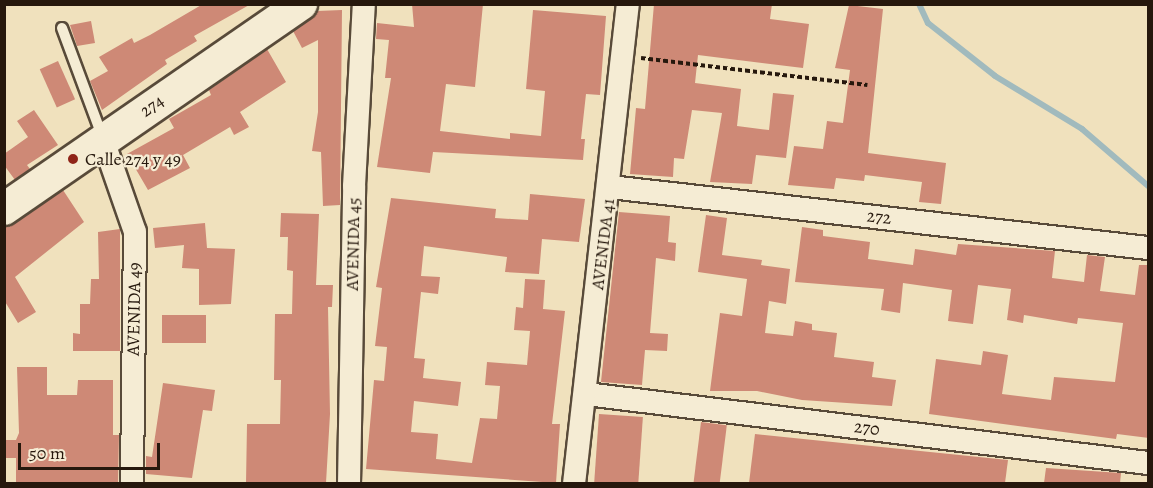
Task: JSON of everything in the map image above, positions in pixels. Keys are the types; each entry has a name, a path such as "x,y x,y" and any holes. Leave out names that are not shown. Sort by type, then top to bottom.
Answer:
{"street":[{"name":"274","path":"4,209 301,4"},
{"name":"AVENIDA 45","path":"349,483 354,186 364,4"},
{"name":"AVENIDA 41","path":"574,483 610,187 628,4"},
{"name":"AVENIDA 49","path":"103,140 135,232 132,483"},
{"name":"272","path":"610,187 1149,248"},
{"name":"270","path":"586,394 1149,463"}],"lane":[{"path":"62,28 103,140"}],"path":[{"path":"624,56 867,85"}],"building":[{"path":"203,4 251,4 194,36 197,41 165,60 167,64 102,110 90,81 108,71 99,57 132,38 134,43 150,35"},
{"path":"412,4 483,4 475,87 446,84 440,131 510,139 510,133 541,136 545,91 526,89 533,10 606,16 600,95 586,94 581,139 585,139 583,160 433,152 430,173 377,167 391,78 385,78 389,40 376,39 377,23 414,27"},
{"path":"654,4 772,4 770,19 809,24 803,68 698,55 695,83 741,89 737,126 769,130 773,93 794,95 786,158 756,155 752,184 710,182 722,113 692,110 684,159 674,158 673,177 630,174 636,108 645,109"},
{"path":"849,5 883,9 868,153 946,163 941,204 919,202 922,182 865,175 864,181 836,178 834,189 788,185 794,146 823,149 827,121 843,123 850,70 835,68"},
{"path":"342,10 340,205 323,206 321,152 312,151 318,112 318,40 302,48 293,31 317,11"},
{"path":"91,21 95,43 77,46 70,25"},
{"path":"267,49 286,82 240,112 249,127 234,135 230,127 183,155 190,168 148,190 127,154 174,128 169,119 211,95 209,90"},
{"path":"58,61 75,99 57,108 40,69"},
{"path":"34,110 58,145 27,165 30,169 15,180 4,165 4,154 28,137 17,121"},
{"path":"63,190 84,222 15,277 36,312 18,323 4,300 4,227"},
{"path":"530,194 585,199 579,242 542,239 539,274 505,272 507,257 424,246 421,276 440,277 438,294 421,292 414,358 425,359 423,378 461,382 458,406 414,401 411,432 438,434 436,459 472,463 480,418 497,419 500,386 485,385 487,362 527,365 530,331 514,330 516,307 523,308 525,279 545,280 543,309 565,311 552,424 560,424 556,483 366,469 374,380 384,381 387,347 375,346 382,288 376,287 391,198 496,209 495,218 528,220"},
{"path":"619,212 670,216 668,242 676,243 675,261 656,258 650,333 668,334 667,351 645,350 642,385 601,382"},
{"path":"281,213 319,214 316,285 333,285 332,307 328,307 330,414 326,483 246,483 247,424 280,424 281,380 274,380 275,314 292,314 293,271 287,270 288,237 280,237"},
{"path":"706,215 727,218 722,255 762,260 761,265 790,269 786,304 769,301 765,333 793,336 795,321 812,324 812,330 837,333 834,357 874,362 872,377 896,380 892,406 802,400 757,391 710,391 720,313 742,316 747,279 698,272"},
{"path":"205,223 207,248 235,249 231,304 199,305 199,269 182,268 184,245 155,248 153,228"},
{"path":"802,227 823,230 823,236 870,242 868,259 913,265 915,249 956,255 958,244 1055,251 1052,278 1084,282 1087,255 1105,257 1100,291 1135,295 1139,265 1149,265 1149,438 1117,434 1116,439 929,414 936,359 981,365 983,351 1008,355 1002,394 1051,400 1054,377 1115,382 1123,323 1078,318 1077,324 1024,315 1023,323 1007,320 1011,289 978,285 973,324 948,321 952,290 903,283 900,313 881,310 884,289 795,282"},
{"path":"120,229 120,351 73,351 73,333 80,334 80,304 90,304 91,279 99,279 98,232"},
{"path":"162,315 206,315 206,343 162,343"},
{"path":"17,367 47,367 47,395 77,395 78,380 113,380 113,435 119,435 118,483 16,483 16,458 4,458 4,440 16,440 19,433"},
{"path":"163,383 215,390 212,411 203,410 192,478 146,474 146,456 152,457"},
{"path":"599,414 643,417 638,484 594,483"},
{"path":"701,422 727,425 720,484 693,484"},
{"path":"755,434 1008,460 1005,483 749,483"},
{"path":"1046,468 1121,473 1120,483 1044,483"}],"waterway":[{"path":"919,4 928,23 995,76 1082,129 1148,186"}],"place":[{"name":"Calle 274 y 49","path":"73,159"}]}
